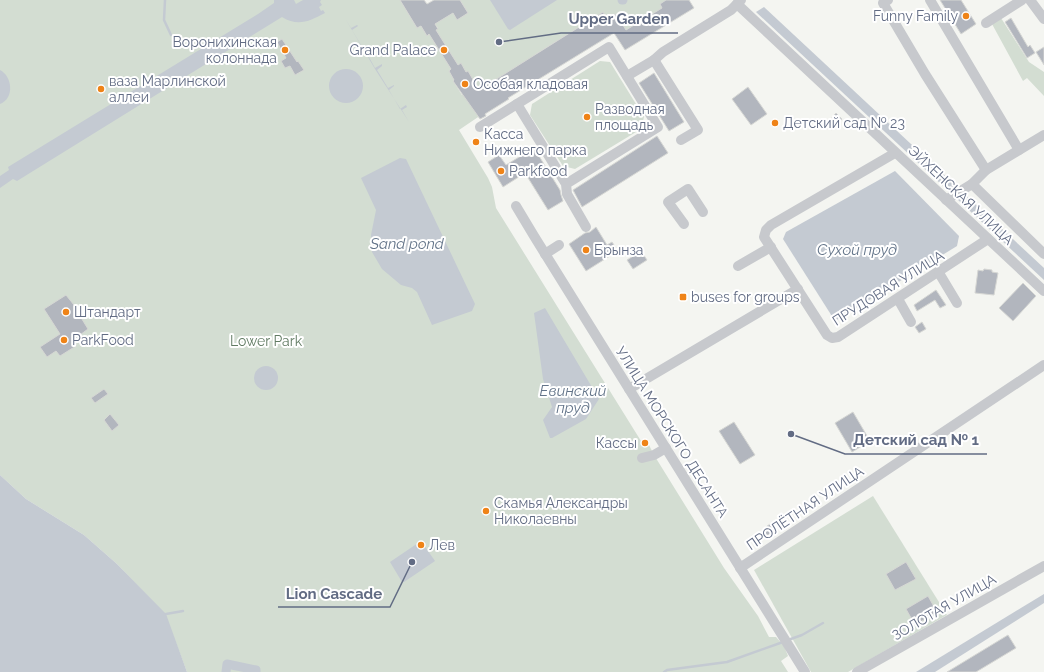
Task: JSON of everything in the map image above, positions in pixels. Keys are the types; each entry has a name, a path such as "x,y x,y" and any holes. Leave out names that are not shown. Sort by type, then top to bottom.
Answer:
{"street":[{"path":"888,0 883,3 925,74 986,170"},
{"path":"930,0 1019,150"},
{"path":"986,23 1009,3 1022,0"},
{"path":"1030,0 1044,19"},
{"path":"627,76 731,10 739,2"},
{"name":"ЭЙХЕНСКАЯ УЛИЦА","path":"739,2 895,153 948,198 988,240 1044,291"},
{"path":"480,127 609,47 658,127 566,184"},
{"path":"651,61 698,130 682,140"},
{"path":"517,104 566,184 569,198 586,227"},
{"path":"948,198 968,187 986,170 1044,135"},
{"name":"ПРУДОВАЯ УЛИЦА","path":"895,153 771,225 766,230 764,237 827,335 832,338 838,337 988,240"},
{"path":"968,187 1044,254"},
{"path":"684,224 668,202 688,189 703,212"},
{"name":"УЛИЦА МОРСКОГО ДЕСАНТА","path":"516,206 805,672"},
{"path":"545,254 559,245"},
{"path":"738,266 771,247"},
{"path":"939,272 957,303"},
{"path":"629,389 798,289"},
{"path":"898,299 911,322"},
{"name":"ПРОЛЁТНАЯ УЛИЦА","path":"740,568 1044,365"},
{"path":"642,458 654,455 666,448"},
{"name":"ЗОЛОТАЯ УЛИЦА","path":"857,672 1044,566"}],"green space":[{"name":"Lower Park","path":"0,0 400,0 417,28 421,26 427,36 429,34 451,69 449,71 454,80 453,81 462,95 487,111 459,130 488,178 492,187 496,208 641,441 646,439 654,455 724,568 758,616 769,637 776,637 784,646 788,656 781,661 788,672 187,672 165,614 117,564 84,535 26,499 0,475"},
{"path":"460,0 666,0 660,4 662,8 626,30 616,14 607,19 603,12 536,54 540,61 527,60 478,91 477,86 468,72 458,65 436,30 438,28 435,24 453,13 457,20 468,13"},
{"path":"1001,18 1029,62 1044,72 1044,96 1027,78 1023,81 992,24"},
{"name":"Разводная площадь","path":"600,61 610,62 644,117 641,129 575,169 563,166 530,115 532,104"},
{"path":"873,496 947,615 848,672 811,672 754,570"}],"water":[{"path":"274,0 294,0 296,4 303,0 321,0 320,2 322,5 319,7 321,11 323,10 325,13 304,22 293,22 282,17 17,181 13,179 0,188 0,176 9,170 8,167 258,14 274,3"},
{"path":"490,0 557,0 510,30"},
{"path":"764,7 1044,268 1044,280 756,12"},
{"path":"346,20 351,28 357,25 358,26 352,30 363,48 369,45 370,46 365,50 375,68 382,64 382,66 377,70 388,88 394,85 389,90 394,98 375,69"},
{"path":"346,69 352,70 358,74 362,80 362,92 358,98 352,102 346,103 340,102 334,98 330,92 329,86 330,80 334,74 340,70"},
{"path":"0,70 7,77 10,92 5,101 0,104"},
{"path":"406,105 407,107 402,110 409,122 400,109"},
{"name":"Sand pond","path":"400,158 406,159 475,304 472,311 432,325 417,292 412,288 401,285 382,269 372,252 371,235 376,210 361,178"},
{"name":"Сухой пруд","path":"895,171 959,236 957,246 835,321 783,239 786,232"},
{"name":"Евинский пруд","path":"545,308 599,399 586,419 552,438 550,438 543,420 552,407 543,379 534,313"},
{"path":"266,366 274,370 278,378 274,386 266,390 258,386 254,378 258,370"},
{"path":"0,475 26,499 84,535 117,564 166,614 187,672 0,672"},
{"path":"421,541 435,561 402,582 390,562"},
{"path":"1044,594 1044,603 935,672 916,672"}],"building":[{"path":"400,0 424,0 427,4 434,0 460,0 468,13 457,20 453,13 435,24 438,29 436,30 458,65 461,63 466,72 468,71 479,90 603,12 607,19 616,14 626,30 662,8 660,4 666,0 689,0 694,8 625,50 614,33 508,98 509,99 485,114 486,116 480,119 453,81 454,80 449,71 451,69 429,34 427,36 421,26 417,28"},
{"path":"940,0 961,0 976,24 961,34"},
{"path":"1011,18 1028,47 1030,45 1035,53 1027,58 1005,22"},
{"name":"Воронихинская колоннада","path":"282,39 304,70 295,75 290,66 285,68 281,61 286,58 277,42"},
{"path":"1044,47 1044,65 1036,52"},
{"path":"654,73 684,122 669,131 639,83"},
{"path":"748,87 767,114 751,125 732,99"},
{"path":"836,113 842,119 832,130 826,125"},
{"path":"657,136 668,153 582,207 573,190"},
{"path":"534,148 560,190 563,201 548,210 525,173 503,187 488,162 499,155 506,165"},
{"name":"Брынза","path":"596,227 607,245 612,242 616,248 611,251 613,254 586,271 569,244"},
{"path":"641,251 647,260 633,269 627,260"},
{"path":"984,269 992,270 992,272 998,273 994,295 975,293 978,270 983,271"},
{"path":"1023,283 1036,296 1013,321 999,308"},
{"path":"936,290 946,305 940,308 935,300 917,311 914,305"},
{"path":"66,295 78,310 77,311 88,329 76,338 76,346 60,356 56,351 47,357 40,347 60,334 44,309"},
{"path":"922,322 926,329 919,333 915,327"},
{"path":"104,389 108,394 95,403 91,398"},
{"path":"853,412 870,441 852,452 835,423"},
{"path":"110,414 119,425 112,431 104,420"},
{"path":"734,422 755,455 740,464 719,431"},
{"path":"770,524 774,531 766,536 762,530"},
{"path":"906,562 916,579 895,590 886,574"},
{"path":"928,596 937,612 915,625 906,609"},
{"path":"1008,635 1016,648 976,672 947,672"}],"waterway":[{"path":"165,0 164,20 171,35"},
{"path":"166,614 183,611"},
{"path":"788,640 802,635 823,623"},
{"path":"664,672 667,670 727,662 783,642"},
{"path":"226,672 227,664 256,670 256,672"}],"place":[{"name":"Funny Family","path":"966,16"},
{"name":"Upper Garden","path":"499,42"},
{"name":"Воронихинская колоннада","path":"285,50"},
{"name":"Grand Palace","path":"444,50"},
{"name":"Особая кладовая","path":"465,84"},
{"name":"ваза Марлинской аллеи","path":"101,89"},
{"name":"Разводная площадь","path":"587,117"},
{"name":"Детский сад № 23","path":"775,123"},
{"name":"Касса Нижнего парка","path":"476,142"},
{"name":"Parkfood","path":"501,171"},
{"name":"Брынза","path":"586,250"},
{"name":"buses for groups","path":"683,297"},
{"name":"Штандарт","path":"66,312"},
{"name":"ParkFood","path":"64,340"},
{"name":"Детский сад № 1","path":"791,434"},
{"name":"Кассы","path":"645,443"},
{"name":"Скамья Александры Николаевны","path":"486,511"},
{"name":"Лев","path":"421,545"},
{"name":"Lion Cascade","path":"412,562"}]}
